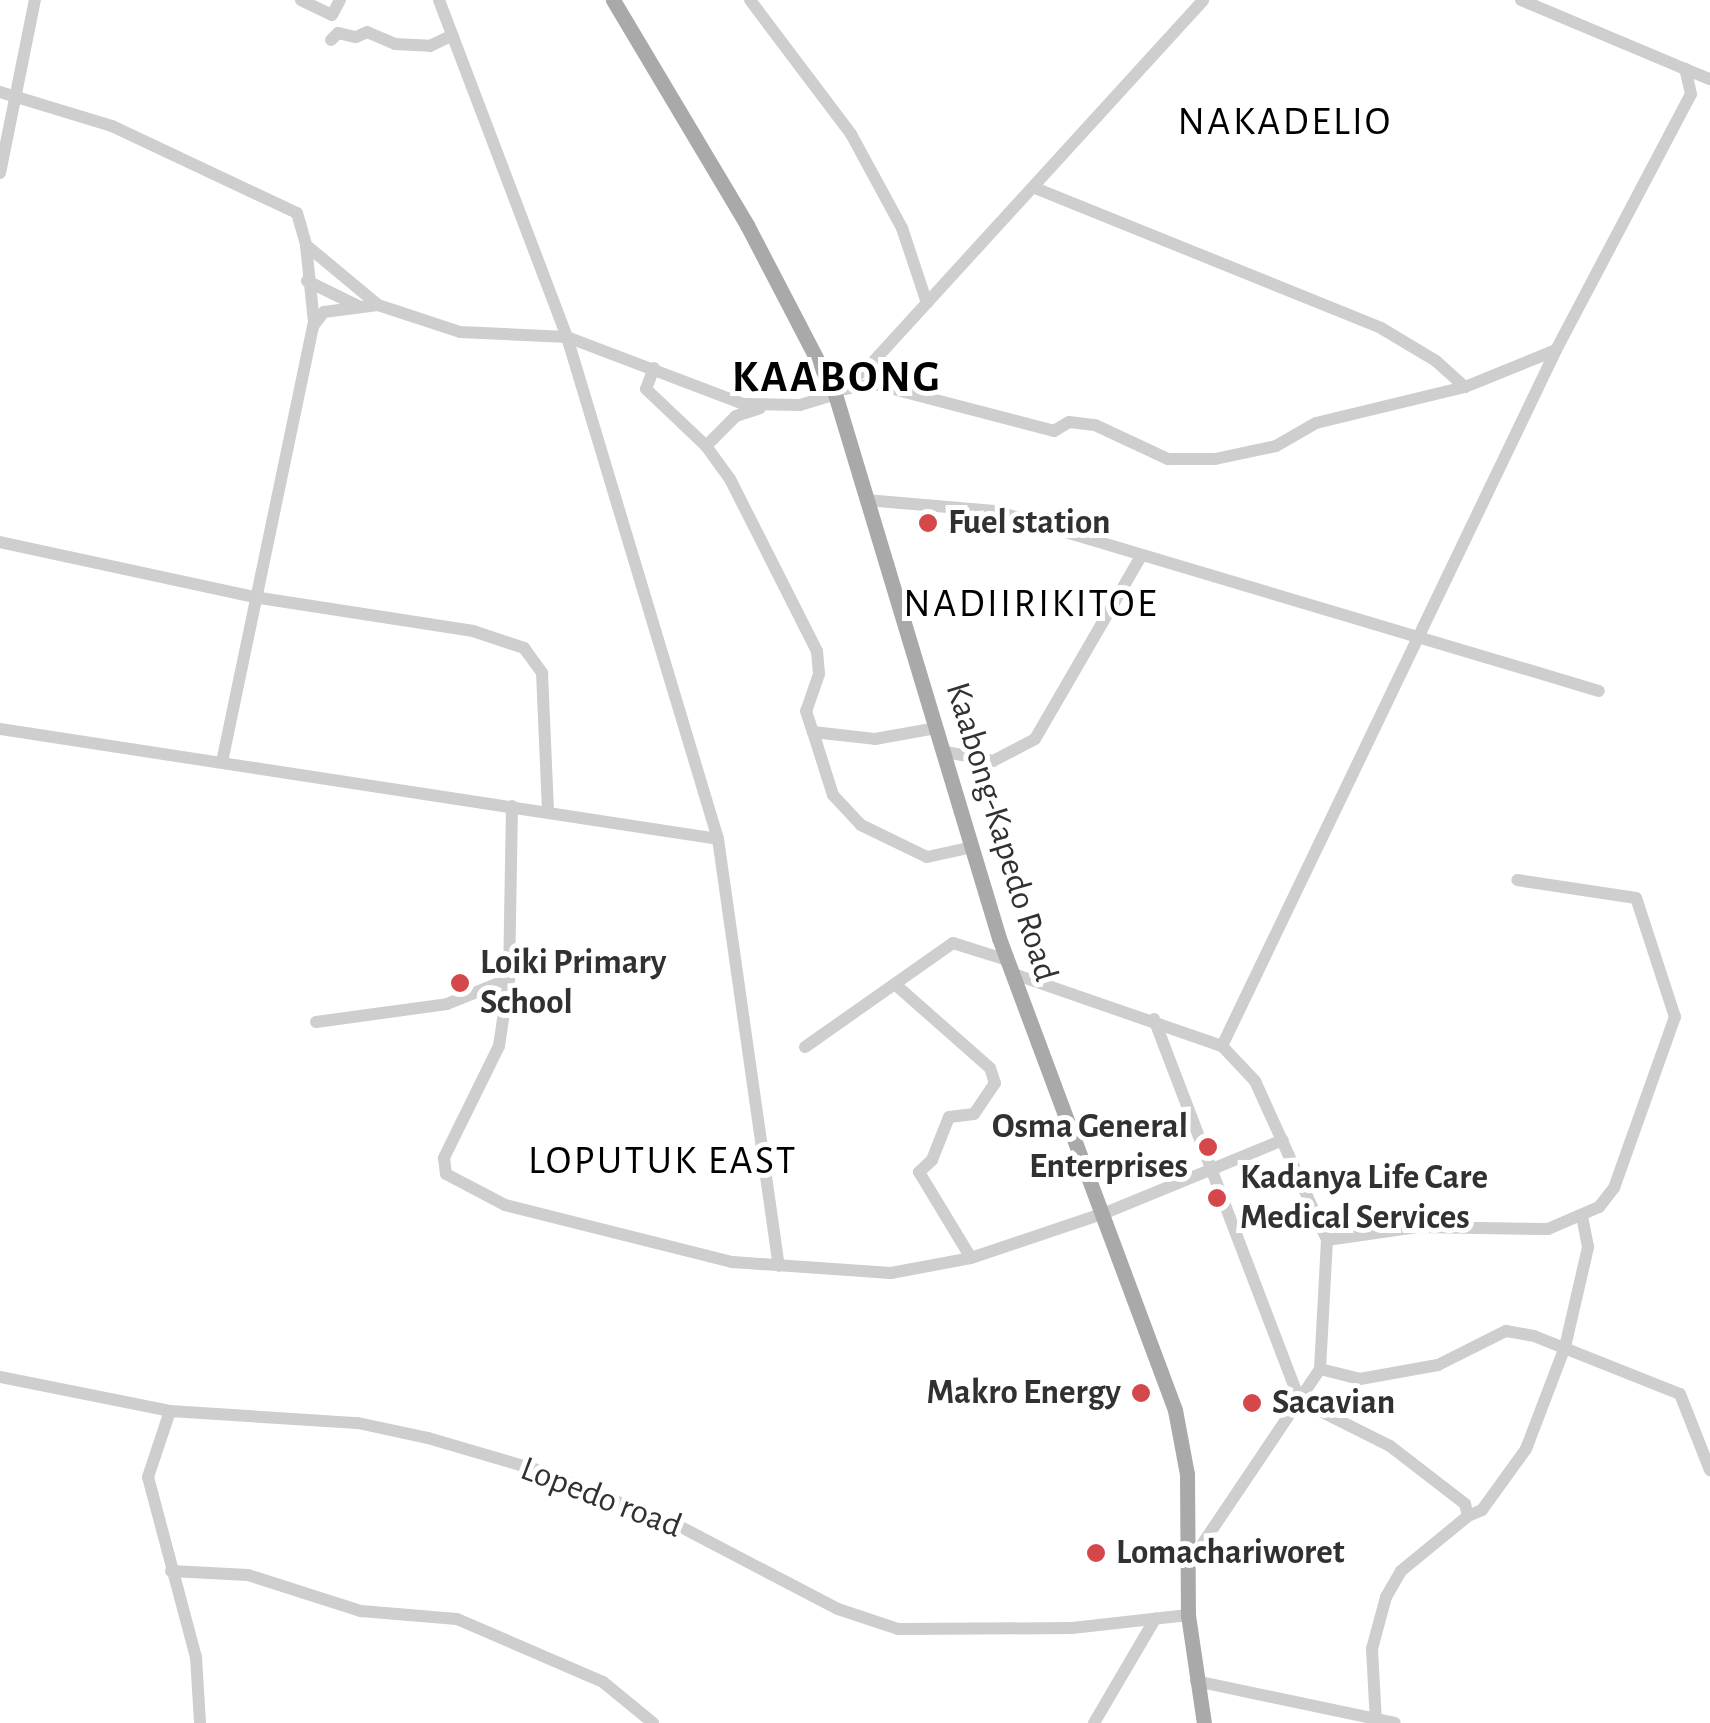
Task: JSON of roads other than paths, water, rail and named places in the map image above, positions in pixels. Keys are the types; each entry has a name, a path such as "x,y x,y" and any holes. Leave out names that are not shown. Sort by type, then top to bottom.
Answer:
{"main road":[{"name":"Kaabong-Kapedo Road","path":"613,0 747,225 838,392 866,500 1009,967 1105,1213 1175,1410 1187,1474 1188,1614 1204,1723"}],"street":[{"path":"0,173 35,0"},
{"path":"301,0 332,14 340,0"},
{"path":"439,0 567,336 718,840 779,1266"},
{"path":"750,0 851,134 902,228 927,303"},
{"path":"838,392 1035,188 1203,0"},
{"path":"1522,0 1710,79"},
{"path":"330,40 338,32 356,37 367,32 395,44 430,46 453,35"},
{"path":"1222,1046 1556,350 1691,94 1685,69"},
{"path":"0,92 112,126 297,213 306,245 314,326 260,598 222,762"},
{"path":"1035,188 1381,328 1436,360 1466,388"},
{"path":"306,245 378,305 460,332 567,336 764,407"},
{"path":"307,281 360,307"},
{"path":"314,326 324,312 378,305"},
{"path":"706,446 736,416 874,384 1054,431 1069,422 1095,425 1150,452 1189,460 1276,446 1316,423 1466,388 1556,350"},
{"path":"654,368 646,389 706,446 730,479 817,651 819,674 806,711 834,794 861,825 927,857 973,847"},
{"path":"866,500 995,511 1140,558 1421,634 1599,690"},
{"path":"0,542 260,598 473,631 536,657 548,812"},
{"path":"946,752 994,760 1035,738 1140,558"},
{"path":"0,728 718,840"},
{"path":"813,732 874,739 937,728"},
{"path":"512,806 509,979 498,1046 444,1158 446,1174 505,1206 732,1262 891,1274 971,1258 1105,1213 1283,1140"},
{"path":"1327,1240 1416,1227 1548,1228 1582,1217 1614,1188 1674,1017 1636,898 1517,880"},
{"path":"805,1047 897,986 952,943 1222,1046 1255,1081 1327,1240 1320,1369 1187,1567"},
{"path":"316,1022 447,1004 509,979"},
{"path":"897,986 980,1059 995,1083 974,1114 949,1117 932,1160 919,1172 971,1258"},
{"path":"1154,1019 1300,1400 1439,1478 1466,1504 1468,1516"},
{"path":"1376,1720 1372,1649 1386,1597 1401,1571 1468,1516 1482,1510 1526,1450 1565,1348 1588,1247 1582,1217"},
{"path":"1320,1369 1360,1378 1438,1365 1506,1332 1565,1348 1680,1394 1710,1470"},
{"name":"Lopedo road","path":"0,1377 170,1411 358,1423 534,1469 679,1526 838,1609 898,1629 947,1633 1155,1620 1188,1614"},
{"path":"170,1411 148,1477 196,1657 200,1723"},
{"path":"171,1571 248,1575 361,1611 457,1619 602,1682 652,1723"},
{"path":"1098,1722 1155,1620"},
{"path":"1196,1680 1394,1723"}],"place":[{"name":"Fuel station","path":"928,523"},
{"name":"Loiki Primary School","path":"460,983"},
{"name":"Osma General Enterprises","path":"1208,1147"},
{"name":"Kadanya Life Care Medical Services","path":"1217,1198"},
{"name":"Makro Energy","path":"1141,1393"},
{"name":"Sacavian","path":"1252,1403"},
{"name":"Lomachariworet","path":"1096,1553"}],"district":[{"name":"NAKADELIO","path":"1285,122"},
{"name":"KAABONG","path":"837,378"},
{"name":"NADIIRIKITOE","path":"1031,604"},
{"name":"LOPUTUK EAST","path":"663,1161"}]}
